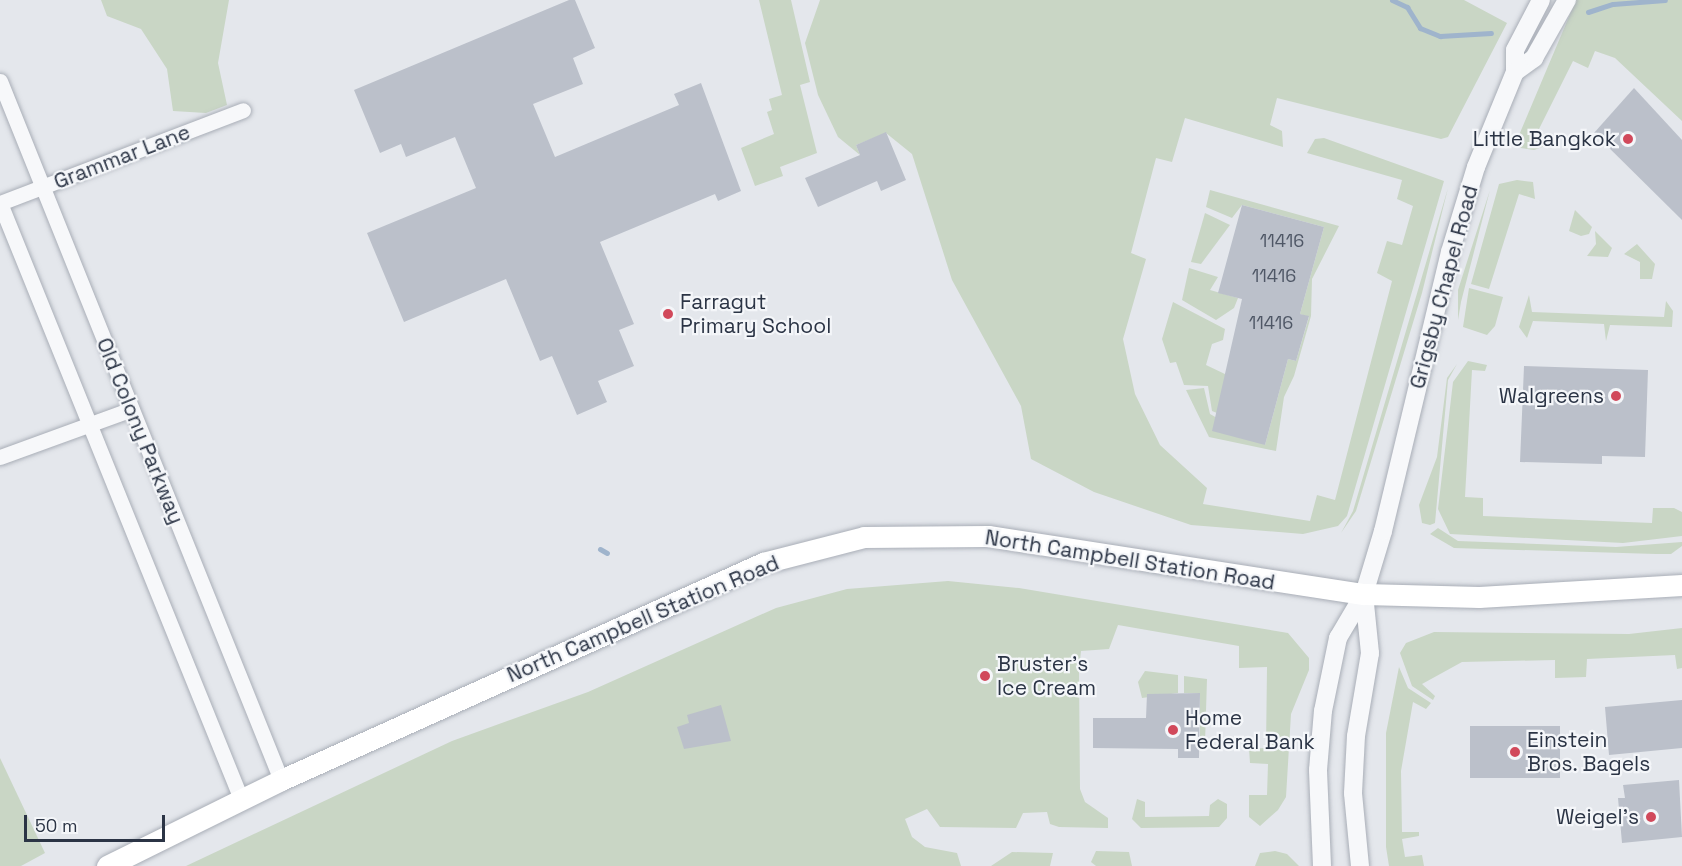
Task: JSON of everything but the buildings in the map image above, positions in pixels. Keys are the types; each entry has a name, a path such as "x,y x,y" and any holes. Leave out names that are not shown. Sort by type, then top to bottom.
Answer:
{"main road":[{"name":"North Campbell Station Road","path":"107,866 281,780 763,563 864,537 988,536 1364,594 1479,597 1682,585"}],"street":[{"path":"1515,72 1515,50 1541,0"},
{"name":"Grigsby Chapel Road","path":"1364,594 1450,252 1476,167 1515,72 1534,58 1567,0"},
{"name":"Old Colony Parkway","path":"0,81 281,780"},
{"name":"Grammar Lane","path":"0,203 243,110"},
{"path":"0,203 87,424 241,799"},
{"path":"0,457 132,409"},
{"path":"1322,866 1317,809 1323,711 1338,638 1364,594"},
{"path":"1360,866 1353,793 1356,736 1370,653 1364,594"}],"green space":[{"path":"101,0 229,0 218,63 227,105 206,113 173,111 167,69 141,29 107,16"},
{"path":"759,0 791,0 810,82 800,85 817,153 780,167 783,176 755,186 741,148 774,134 767,112 772,110 769,99 782,95"},
{"path":"820,0 1464,0 1507,23 1448,137 1441,139 1277,98 1270,125 1282,131 1283,147 1185,118 1172,162 1156,158 1131,253 1146,259 1123,339 1135,394 1160,445 1207,488 1203,504 1310,521 1317,495 1335,500 1392,281 1377,273 1387,241 1402,245 1413,206 1397,199 1402,180 1307,153 1315,139 1324,138 1444,181 1347,516 1338,526 1303,534 1191,525 1094,492 1031,459 1021,406 952,280 912,154 886,133 856,145 860,155 838,137 818,95 805,43"},
{"path":"1576,0 1682,0 1682,121 1615,58 1595,51 1588,68 1573,61 1538,131 1554,139 1550,144 1534,150 1514,147"},
{"path":"1517,180 1533,182 1535,199 1519,194 1489,289 1471,284 1499,184"},
{"path":"1448,188 1422,293 1356,511 1341,533 1353,511"},
{"path":"1210,190 1339,226 1312,279 1311,316 1294,376 1284,397 1276,451 1209,437 1186,390 1204,388 1210,414 1265,445 1288,359 1296,361 1309,317 1300,314 1324,227 1242,205 1232,218 1206,207"},
{"path":"1490,190 1461,302 1458,320 1458,290"},
{"path":"1575,210 1592,227 1589,234 1581,236 1569,231"},
{"path":"1205,213 1230,225 1201,264 1191,262"},
{"path":"1595,231 1612,248 1608,257 1587,256 1596,244"},
{"path":"1637,244 1655,264 1652,279 1640,279 1640,262 1624,254"},
{"path":"1189,268 1218,277 1210,290 1238,298 1234,308 1216,320 1182,300"},
{"path":"1469,288 1503,297 1495,326 1487,335 1463,327"},
{"path":"1529,295 1532,312 1664,317 1666,301 1673,311 1672,327 1610,325 1606,341 1604,324 1533,321 1527,338 1519,327"},
{"path":"1173,302 1225,329 1223,340 1212,344 1206,365 1227,375 1217,413 1212,411 1208,386 1184,385 1176,362 1170,363 1162,339"},
{"path":"1468,361 1487,365 1485,371 1472,370 1465,497 1483,498 1483,516 1652,523 1653,508 1674,508 1682,512 1682,536 1623,543 1450,534 1438,509 1453,382"},
{"path":"1457,364 1448,380 1435,523 1430,525 1422,523 1419,505 1437,457 1447,378"},
{"path":"1438,528 1458,541 1616,547 1682,542 1682,546 1671,554 1454,548 1430,534"},
{"path":"948,581 1019,588 1288,633 1309,658 1309,670 1291,714 1286,797 1278,810 1260,826 1249,817 1249,795 1267,795 1268,764 1250,763 1249,749 1266,748 1267,667 1239,668 1239,646 1118,625 1109,649 1081,651 1079,670 1080,789 1085,802 1108,818 1108,828 1059,827 1050,824 1047,812 1023,813 1016,828 940,827 927,809 905,819 912,837 925,847 957,853 961,866 186,866 452,741 588,692 776,608 847,589"},
{"path":"1682,628 1682,668 1677,669 1675,655 1587,659 1586,677 1555,678 1555,660 1462,662 1422,684 1435,696 1433,700 1412,686 1400,653 1406,643 1434,632 1629,634"},
{"path":"1399,667 1408,688 1431,703 1426,709 1413,702 1401,771 1402,832 1419,832 1419,836 1402,839 1405,857 1422,855 1424,866 1389,866 1386,847 1386,733"},
{"path":"1145,671 1178,675 1178,693 1142,698 1138,682"},
{"path":"1184,676 1207,679 1205,743 1200,743 1200,693 1184,693"},
{"path":"0,758 45,853 21,866 0,866"},
{"path":"1137,799 1145,802 1145,817 1209,816 1210,805 1218,799 1227,804 1227,818 1219,827 1141,828 1132,819"},
{"path":"1096,851 1129,852 1132,866 1096,866 1091,862"},
{"path":"1275,851 1287,854 1299,866 1255,866 1260,853"},
{"path":"1012,852 1053,853 1050,866 991,866"}],"waterway":[{"path":"1392,0 1407,7 1420,28 1440,36 1491,33"},
{"path":"1588,12 1613,4 1665,0"},
{"path":"600,549 607,553"}],"place":[{"name":"Little Bangkok","path":"1628,139"},
{"name":"Farragut Primary School","path":"668,314"},
{"name":"Walgreens","path":"1616,396"},
{"name":"Bruster's Ice Cream","path":"985,676"},
{"name":"Home Federal Bank","path":"1173,730"},
{"name":"Einstein Bros. Bagels","path":"1515,752"},
{"name":"Weigel's","path":"1651,817"}]}
